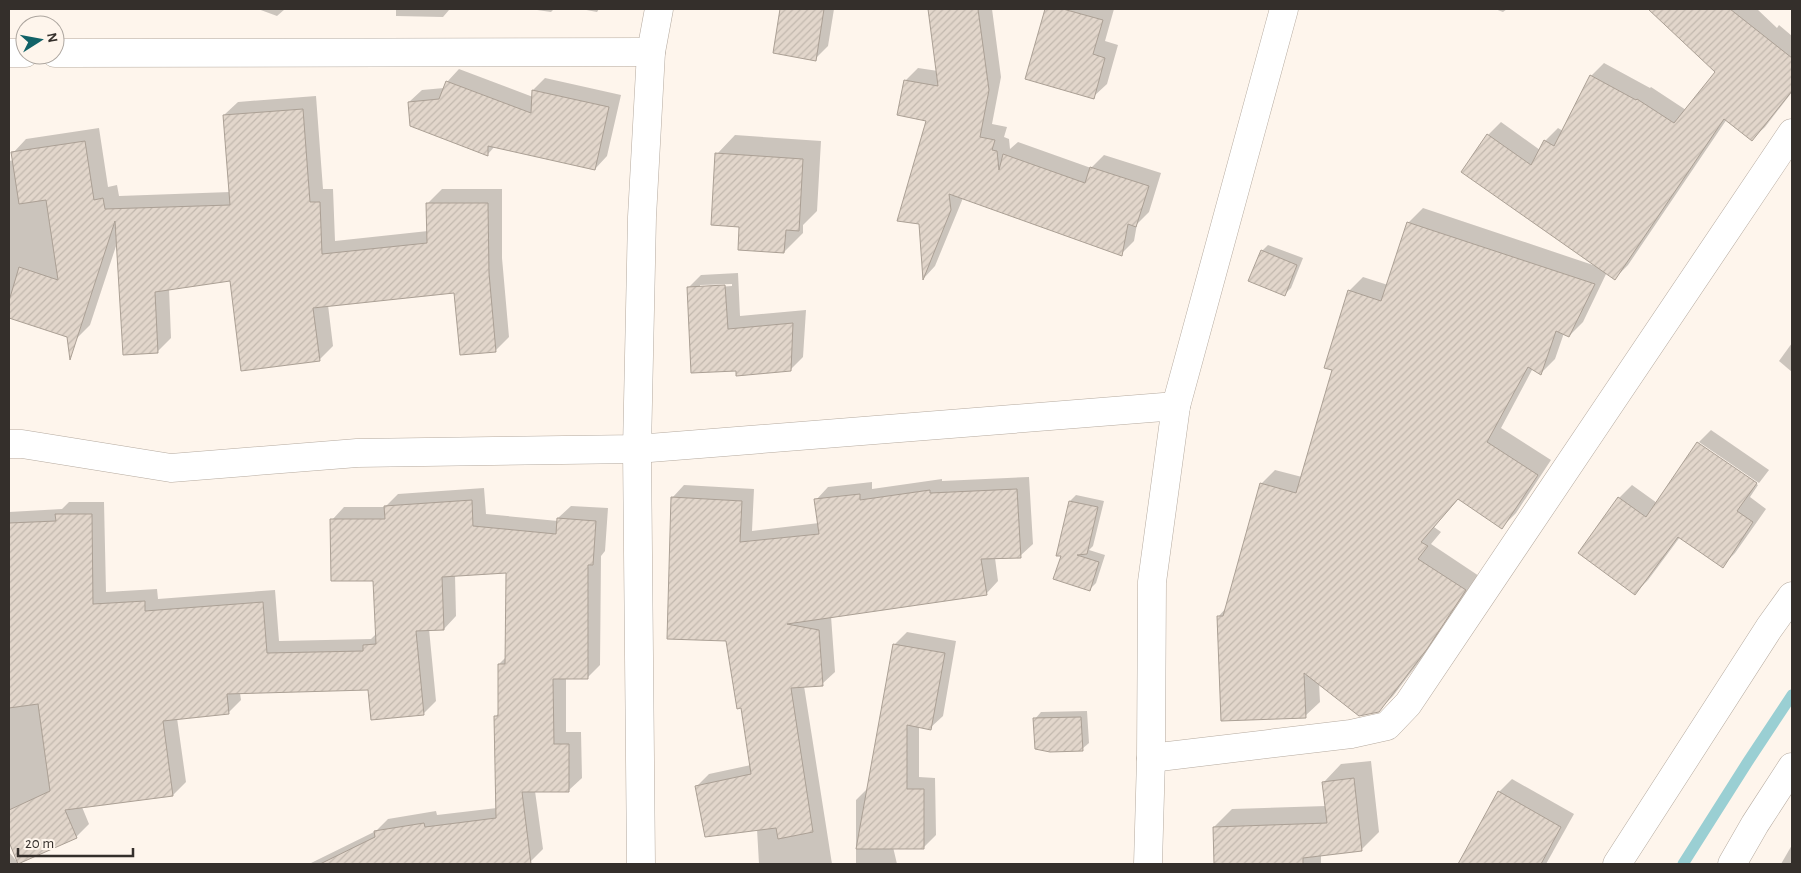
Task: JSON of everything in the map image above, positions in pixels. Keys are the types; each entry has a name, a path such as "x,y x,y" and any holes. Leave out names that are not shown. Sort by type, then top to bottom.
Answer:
{"street":[{"path":"641,864 637,449 642,217 651,52 659,9"},
{"path":"1148,864 1152,582 1176,406 1284,9"},
{"path":"65,53 651,52"},
{"path":"1151,758 1351,734 1387,726 1408,704 1792,133"},
{"path":"9,444 22,444 172,468 356,453 637,449 1176,406"},
{"path":"1616,864 1769,628 1792,596"},
{"path":"1732,864 1755,824 1792,768"}],"building":[{"path":"780,9 824,9 816,61 773,53"},
{"path":"928,9 978,9 989,90 980,137 995,140 992,150 997,151 999,170 1003,154 1085,183 1090,167 1149,186 1136,227 1128,224 1122,256 949,194 951,210 923,280 919,224 897,221 926,121 897,115 904,80 938,86"},
{"path":"1045,9 1063,9 1103,20 1093,54 1105,58 1094,99 1025,79"},
{"path":"1648,9 1730,9 1792,58 1792,91 1752,141 1724,119 1615,280 1461,172 1487,134 1531,165 1544,140 1554,146 1590,75 1637,99 1674,123 1715,72"},
{"path":"446,81 531,113 532,90 609,107 595,170 488,146 488,156 410,126 408,102 439,99"},
{"path":"303,109 310,202 320,202 322,254 427,243 426,203 488,203 489,273 496,352 460,355 454,293 313,308 320,361 241,371 230,281 155,292 158,353 123,355 115,221 70,360 67,337 9,318 9,301 19,267 58,280 46,200 19,204 11,152 85,141 94,200 103,198 105,209 230,205 223,115"},
{"path":"715,153 803,159 799,231 786,230 784,253 738,250 739,227 711,225"},
{"path":"1407,222 1595,284 1569,337 1556,331 1541,375 1528,367 1487,442 1538,475 1502,529 1458,499 1421,542 1428,546 1418,559 1466,590 1427,649 1379,712 1359,716 1304,673 1306,718 1221,721 1217,616 1223,616 1260,483 1296,493 1332,370 1324,368 1348,290 1381,301"},
{"path":"1261,250 1297,265 1285,296 1248,281"},
{"path":"725,285 728,329 793,323 791,371 736,376 736,371 691,373 687,287"},
{"path":"1697,442 1757,483 1737,511 1753,522 1723,568 1678,537 1635,595 1578,553 1618,497 1646,517"},
{"path":"1017,489 1021,558 981,559 987,595 787,624 819,630 823,686 791,688 813,832 778,839 776,828 705,837 695,786 751,774 741,708 737,709 726,641 667,639 671,497 742,501 740,542 819,534 814,499 860,494 860,500 930,490 930,493"},
{"path":"472,500 473,526 556,534 557,518 596,521 593,565 588,565 588,679 553,679 554,744 569,744 569,792 522,792 531,864 320,864 375,837 374,831 424,823 425,827 496,818 494,716 498,716 498,664 505,664 506,573 442,577 444,630 416,631 424,715 371,720 368,690 227,694 229,714 163,721 173,796 65,810 77,838 18,864 9,842 9,810 50,791 38,704 9,708 9,523 56,521 55,514 92,514 93,604 145,601 145,611 263,602 267,653 363,651 363,645 376,644 373,581 331,581 330,519 385,519 384,506"},
{"path":"1069,501 1098,507 1087,554 1077,555 1099,562 1090,591 1053,579 1061,556 1056,556"},
{"path":"893,644 945,653 931,730 907,725 907,789 924,789 924,849 856,849"},
{"path":"1081,717 1083,751 1050,752 1035,749 1033,718"},
{"path":"1354,778 1362,851 1303,858 1303,864 1214,864 1213,827 1327,823 1322,782"},
{"path":"1498,791 1561,827 1541,864 1458,864"}],"waterway":[{"path":"1683,864 1792,695"}]}
